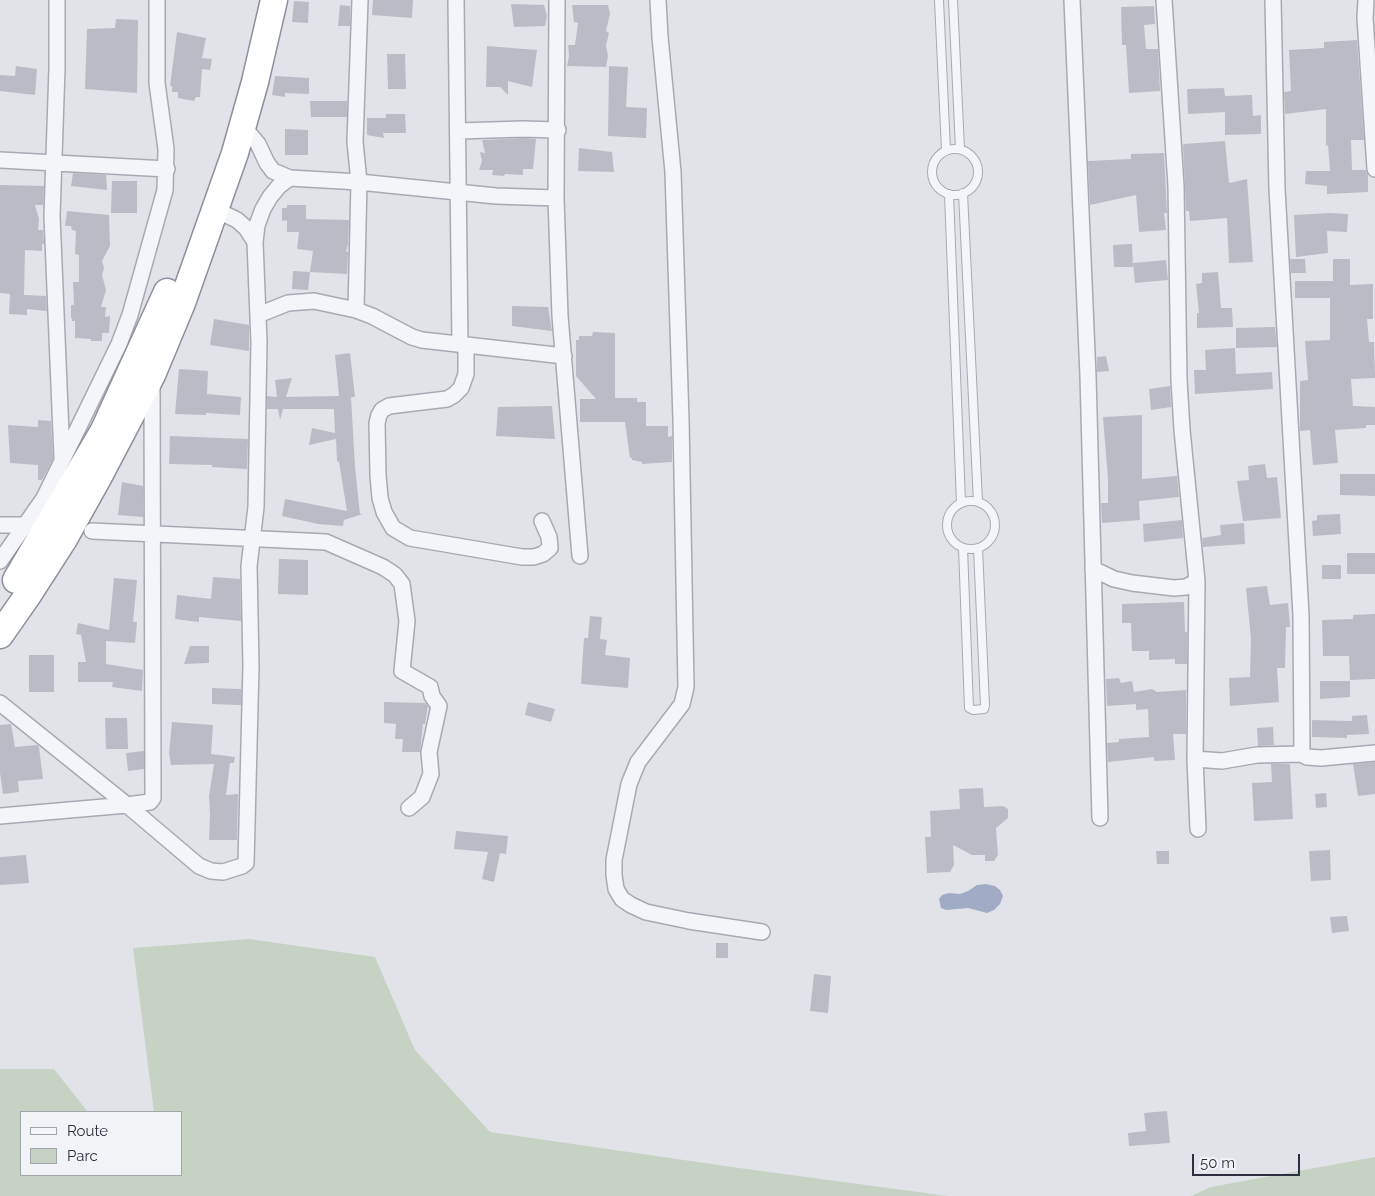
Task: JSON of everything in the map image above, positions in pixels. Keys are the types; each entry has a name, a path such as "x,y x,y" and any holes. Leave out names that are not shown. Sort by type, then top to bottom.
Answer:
{"highway":[{"path":"0,606 31,558 104,430 156,318 180,259 214,160 241,69 257,0"},
{"path":"0,635 64,539 152,375 182,303 216,210 243,126 274,0"}],"street":[{"path":"57,0 52,216 62,461"},
{"path":"0,561 44,498 118,344 130,315 165,190 167,170 166,149 157,83 157,0"},
{"path":"356,310 359,182 354,142 360,0"},
{"path":"456,0 458,191 465,381 461,388 447,399 388,406 382,410 377,423 380,498 384,512 393,528 410,538 522,557 534,557 543,554 550,548 549,537 542,521"},
{"path":"558,0 556,198 560,316 580,556"},
{"path":"658,0 673,172 686,687 682,704 638,762 628,784 614,860 614,875 616,889 622,899 646,912 689,921 762,932"},
{"path":"1072,0 1088,366 1100,818"},
{"path":"1164,0 1176,186 1179,380 1197,581 1195,759 1198,828"},
{"path":"1273,0 1277,189 1301,615 1302,754"},
{"path":"1366,0 1365,18 1375,169"},
{"path":"243,126 258,144 272,171 290,178 359,182 496,196 556,198"},
{"path":"458,131 558,130"},
{"path":"0,160 167,170"},
{"path":"0,703 128,805 199,866 211,871 223,872 246,863 251,675 249,566 256,507 259,342 255,242 257,224 263,209 279,186 290,178"},
{"path":"216,210 237,220 246,228 255,242"},
{"path":"258,315 288,303 314,301 356,310 372,316 412,337 463,345 564,356"},
{"path":"0,816 150,802 154,794 152,375"},
{"path":"0,525 26,526"},
{"path":"92,531 326,542 383,567 400,579 407,621 402,671 430,687 432,696 439,706 429,752 431,774 422,797 409,808"},
{"path":"1093,569 1114,579 1174,588 1186,587 1197,581"},
{"path":"1195,759 1222,761 1257,755 1302,754 1307,757 1321,758 1375,754"}],"lane":[{"path":"939,0 946,150"},
{"path":"953,0 960,149"},
{"path":"960,149 972,157 978,170 974,184 963,193 949,194 937,186 932,173 935,160 946,150 960,149"},
{"path":"963,193 978,502"},
{"path":"949,194 960,503"},
{"path":"972,500 978,502 989,508 996,526 988,543 978,548 963,548 952,541 946,530 948,517 951,511 960,503 972,500"},
{"path":"963,548 969,708 973,710 984,709 986,706 978,548"}],"green space":[{"path":"249,939 375,957 415,1050 490,1132 948,1196 0,1196 0,1069 54,1069 87,1111 20,1111 20,1176 182,1176 182,1111 154,1111 133,948"},
{"path":"1375,1157 1375,1196 1191,1196 1211,1187"}],"water":[{"path":"977,885 995,886 1003,896 1000,904 994,910 987,913 968,908 946,910 941,908 939,899 942,895 949,893 960,894"}],"building":[{"path":"373,0 413,0 412,18 372,15"},
{"path":"294,1 309,2 308,23 292,22"},
{"path":"511,4 544,5 547,16 545,26 514,27"},
{"path":"340,5 350,6 350,26 338,26"},
{"path":"572,5 608,5 610,14 606,31 609,33 606,46 608,56 606,67 567,66 569,56 568,45 575,45 578,23 574,22"},
{"path":"1154,6 1155,24 1144,25 1146,49 1158,49 1160,91 1129,93 1126,45 1122,45 1121,7"},
{"path":"116,19 138,20 137,93 85,89 87,29 115,28"},
{"path":"177,32 206,38 202,58 212,59 210,70 202,69 200,97 196,97 194,101 178,98 178,92 172,92 172,86 170,86"},
{"path":"1357,40 1364,140 1351,140 1352,170 1366,170 1368,175 1368,192 1327,194 1327,186 1305,184 1306,171 1330,171 1328,145 1326,146 1326,109 1285,114 1284,92 1291,91 1289,50 1324,48 1324,42"},
{"path":"487,46 537,50 532,87 508,81 508,95 500,87 486,87"},
{"path":"387,54 405,54 406,89 388,89"},
{"path":"16,66 37,69 35,95 0,91 0,75 15,76"},
{"path":"609,66 628,67 626,107 647,108 646,138 608,136"},
{"path":"275,76 309,78 309,94 285,93 285,97 272,95"},
{"path":"1224,88 1225,96 1252,95 1253,116 1261,115 1261,134 1225,135 1225,112 1188,114 1187,89"},
{"path":"310,101 347,101 347,117 311,117"},
{"path":"386,114 405,114 406,133 383,133 384,138 367,135 367,118 386,118"},
{"path":"285,129 308,130 308,155 285,155"},
{"path":"536,139 533,169 523,169 523,175 505,174 504,176 492,175 493,170 479,170 482,161 480,152 485,153 482,140"},
{"path":"1225,141 1229,183 1247,179 1253,262 1229,263 1227,218 1190,221 1189,211 1186,211 1183,145"},
{"path":"579,148 612,152 614,172 578,171"},
{"path":"1164,153 1167,213 1164,213 1166,230 1139,232 1136,195 1090,205 1088,161 1131,159 1131,154"},
{"path":"73,173 106,175 107,190 71,186"},
{"path":"112,181 137,181 137,213 111,213"},
{"path":"0,185 44,186 43,205 35,205 39,219 38,230 43,230 44,244 42,244 42,251 25,250 24,295 46,296 47,311 27,309 27,315 9,314 10,294 0,293"},
{"path":"287,205 306,205 306,219 349,220 346,252 348,252 347,274 310,272 313,251 297,249 299,232 287,232 287,220 282,221 282,208 287,208"},
{"path":"67,211 109,215 110,246 102,261 104,268 102,275 106,290 101,307 106,307 105,317 110,316 109,333 102,333 102,341 75,338 75,321 72,321 71,318 71,305 74,305 73,282 79,282 79,255 75,254 76,231 72,230 71,226 65,226"},
{"path":"1348,214 1347,232 1327,231 1328,253 1296,257 1294,215"},
{"path":"1132,244 1133,267 1114,267 1113,245"},
{"path":"1290,259 1305,259 1306,273 1291,273"},
{"path":"1333,259 1350,259 1350,285 1373,284 1373,319 1367,319 1369,342 1374,342 1375,378 1351,379 1353,406 1375,407 1375,425 1366,425 1366,428 1335,430 1338,463 1313,465 1310,430 1300,431 1300,381 1308,380 1305,341 1330,340 1330,298 1295,298 1295,281 1333,281"},
{"path":"1166,260 1168,280 1135,283 1133,263"},
{"path":"293,271 310,272 308,290 292,289"},
{"path":"1218,272 1221,308 1232,308 1233,327 1197,328 1197,313 1199,313 1196,284 1202,283 1202,273"},
{"path":"512,306 548,307 552,331 512,326"},
{"path":"214,319 249,325 249,351 210,345"},
{"path":"1275,327 1277,347 1236,348 1236,328"},
{"path":"593,332 615,333 615,398 637,398 637,402 646,402 646,426 668,426 668,437 672,436 672,462 642,464 642,462 632,460 630,458 625,422 580,422 580,399 596,399 576,376 576,340 579,340 579,336 592,336"},
{"path":"1235,348 1236,374 1272,372 1273,389 1195,394 1194,370 1206,370 1205,350"},
{"path":"350,353 355,397 351,397 355,466 360,514 363,514 344,520 343,526 318,524 282,516 285,499 347,511 339,462 337,461 336,439 309,445 312,428 335,433 334,409 283,409 280,420 278,409 267,409 267,396 277,397 275,380 292,378 286,397 339,396 335,355"},
{"path":"1106,356 1109,371 1097,372 1097,357"},
{"path":"179,369 208,371 207,394 241,397 240,415 175,414"},
{"path":"1170,386 1171,407 1151,410 1149,389"},
{"path":"552,406 555,439 496,436 498,407"},
{"path":"1142,415 1142,479 1177,476 1179,497 1139,501 1140,520 1102,523 1101,503 1108,503 1103,417"},
{"path":"38,420 51,421 53,459 42,480 38,480 38,465 10,463 8,425 38,427"},
{"path":"170,436 248,439 247,469 212,467 212,465 169,464"},
{"path":"1265,464 1267,478 1277,477 1281,518 1243,521 1237,481 1249,480 1248,466"},
{"path":"1340,474 1375,474 1375,496 1340,495"},
{"path":"122,482 143,486 143,517 118,515"},
{"path":"1340,514 1341,534 1313,536 1312,521 1317,520 1317,515"},
{"path":"1182,520 1183,538 1144,542 1143,524"},
{"path":"1244,523 1245,544 1203,547 1202,538 1221,535 1220,525"},
{"path":"1347,553 1375,553 1375,574 1347,574"},
{"path":"279,559 308,560 308,595 278,594"},
{"path":"1322,565 1341,565 1341,579 1322,579"},
{"path":"213,577 240,579 241,621 199,617 199,622 175,619 177,595 211,599"},
{"path":"114,578 137,580 133,622 137,622 135,643 106,641 106,664 143,670 142,691 112,687 113,682 78,682 78,662 86,662 81,635 76,634 78,623 109,630"},
{"path":"1267,586 1270,605 1288,603 1290,627 1286,627 1285,668 1277,668 1279,702 1230,706 1229,678 1250,677 1251,639 1246,588"},
{"path":"1184,602 1185,632 1187,632 1187,664 1175,664 1175,659 1149,660 1149,651 1132,651 1131,623 1122,623 1122,604"},
{"path":"1375,614 1375,679 1350,680 1349,656 1323,656 1322,620 1353,619 1353,615"},
{"path":"590,616 602,617 600,639 607,640 605,655 630,658 628,688 581,684 584,638 588,638"},
{"path":"190,646 209,646 209,663 184,664"},
{"path":"29,655 54,655 54,692 29,692"},
{"path":"1119,678 1121,683 1132,681 1134,692 1152,689 1157,692 1186,690 1186,734 1173,734 1175,760 1154,761 1154,757 1108,762 1107,743 1119,742 1119,739 1149,737 1148,709 1136,710 1136,704 1107,706 1106,679"},
{"path":"1320,681 1350,681 1350,697 1320,699"},
{"path":"212,688 241,689 241,705 212,704"},
{"path":"384,702 425,703 428,706 425,724 423,724 420,752 402,752 403,739 395,739 396,724 384,723"},
{"path":"528,702 555,709 551,722 525,715"},
{"path":"1367,715 1369,734 1347,735 1347,738 1312,737 1312,720 1352,721 1352,716"},
{"path":"105,718 127,718 128,749 106,749"},
{"path":"172,722 213,725 211,754 235,757 234,763 230,763 226,795 238,794 237,840 209,840 209,796 214,764 171,765 169,754"},
{"path":"11,724 15,747 37,745 39,747 43,779 18,781 19,792 3,794 0,773 0,725"},
{"path":"1273,727 1274,745 1258,746 1257,728"},
{"path":"144,751 144,769 128,771 126,753"},
{"path":"1375,762 1375,794 1358,796 1353,764"},
{"path":"1271,764 1290,764 1293,819 1254,821 1252,783 1272,782"},
{"path":"983,788 984,807 1003,806 1008,809 1008,818 996,828 998,855 994,861 985,861 985,855 972,855 953,845 954,865 950,872 927,873 925,837 931,837 930,811 960,809 959,789"},
{"path":"1326,793 1327,807 1316,808 1315,794"},
{"path":"456,831 508,836 506,854 500,853 494,882 482,879 488,852 454,849"},
{"path":"1330,850 1331,880 1311,881 1309,851"},
{"path":"1156,851 1169,851 1169,864 1157,864"},
{"path":"26,855 29,883 0,885 0,857"},
{"path":"1347,916 1349,931 1332,933 1330,917"},
{"path":"716,943 728,943 728,958 716,958"},
{"path":"814,974 831,976 828,1013 810,1011"},
{"path":"1167,1111 1170,1143 1129,1146 1128,1133 1146,1131 1144,1113"}]}
